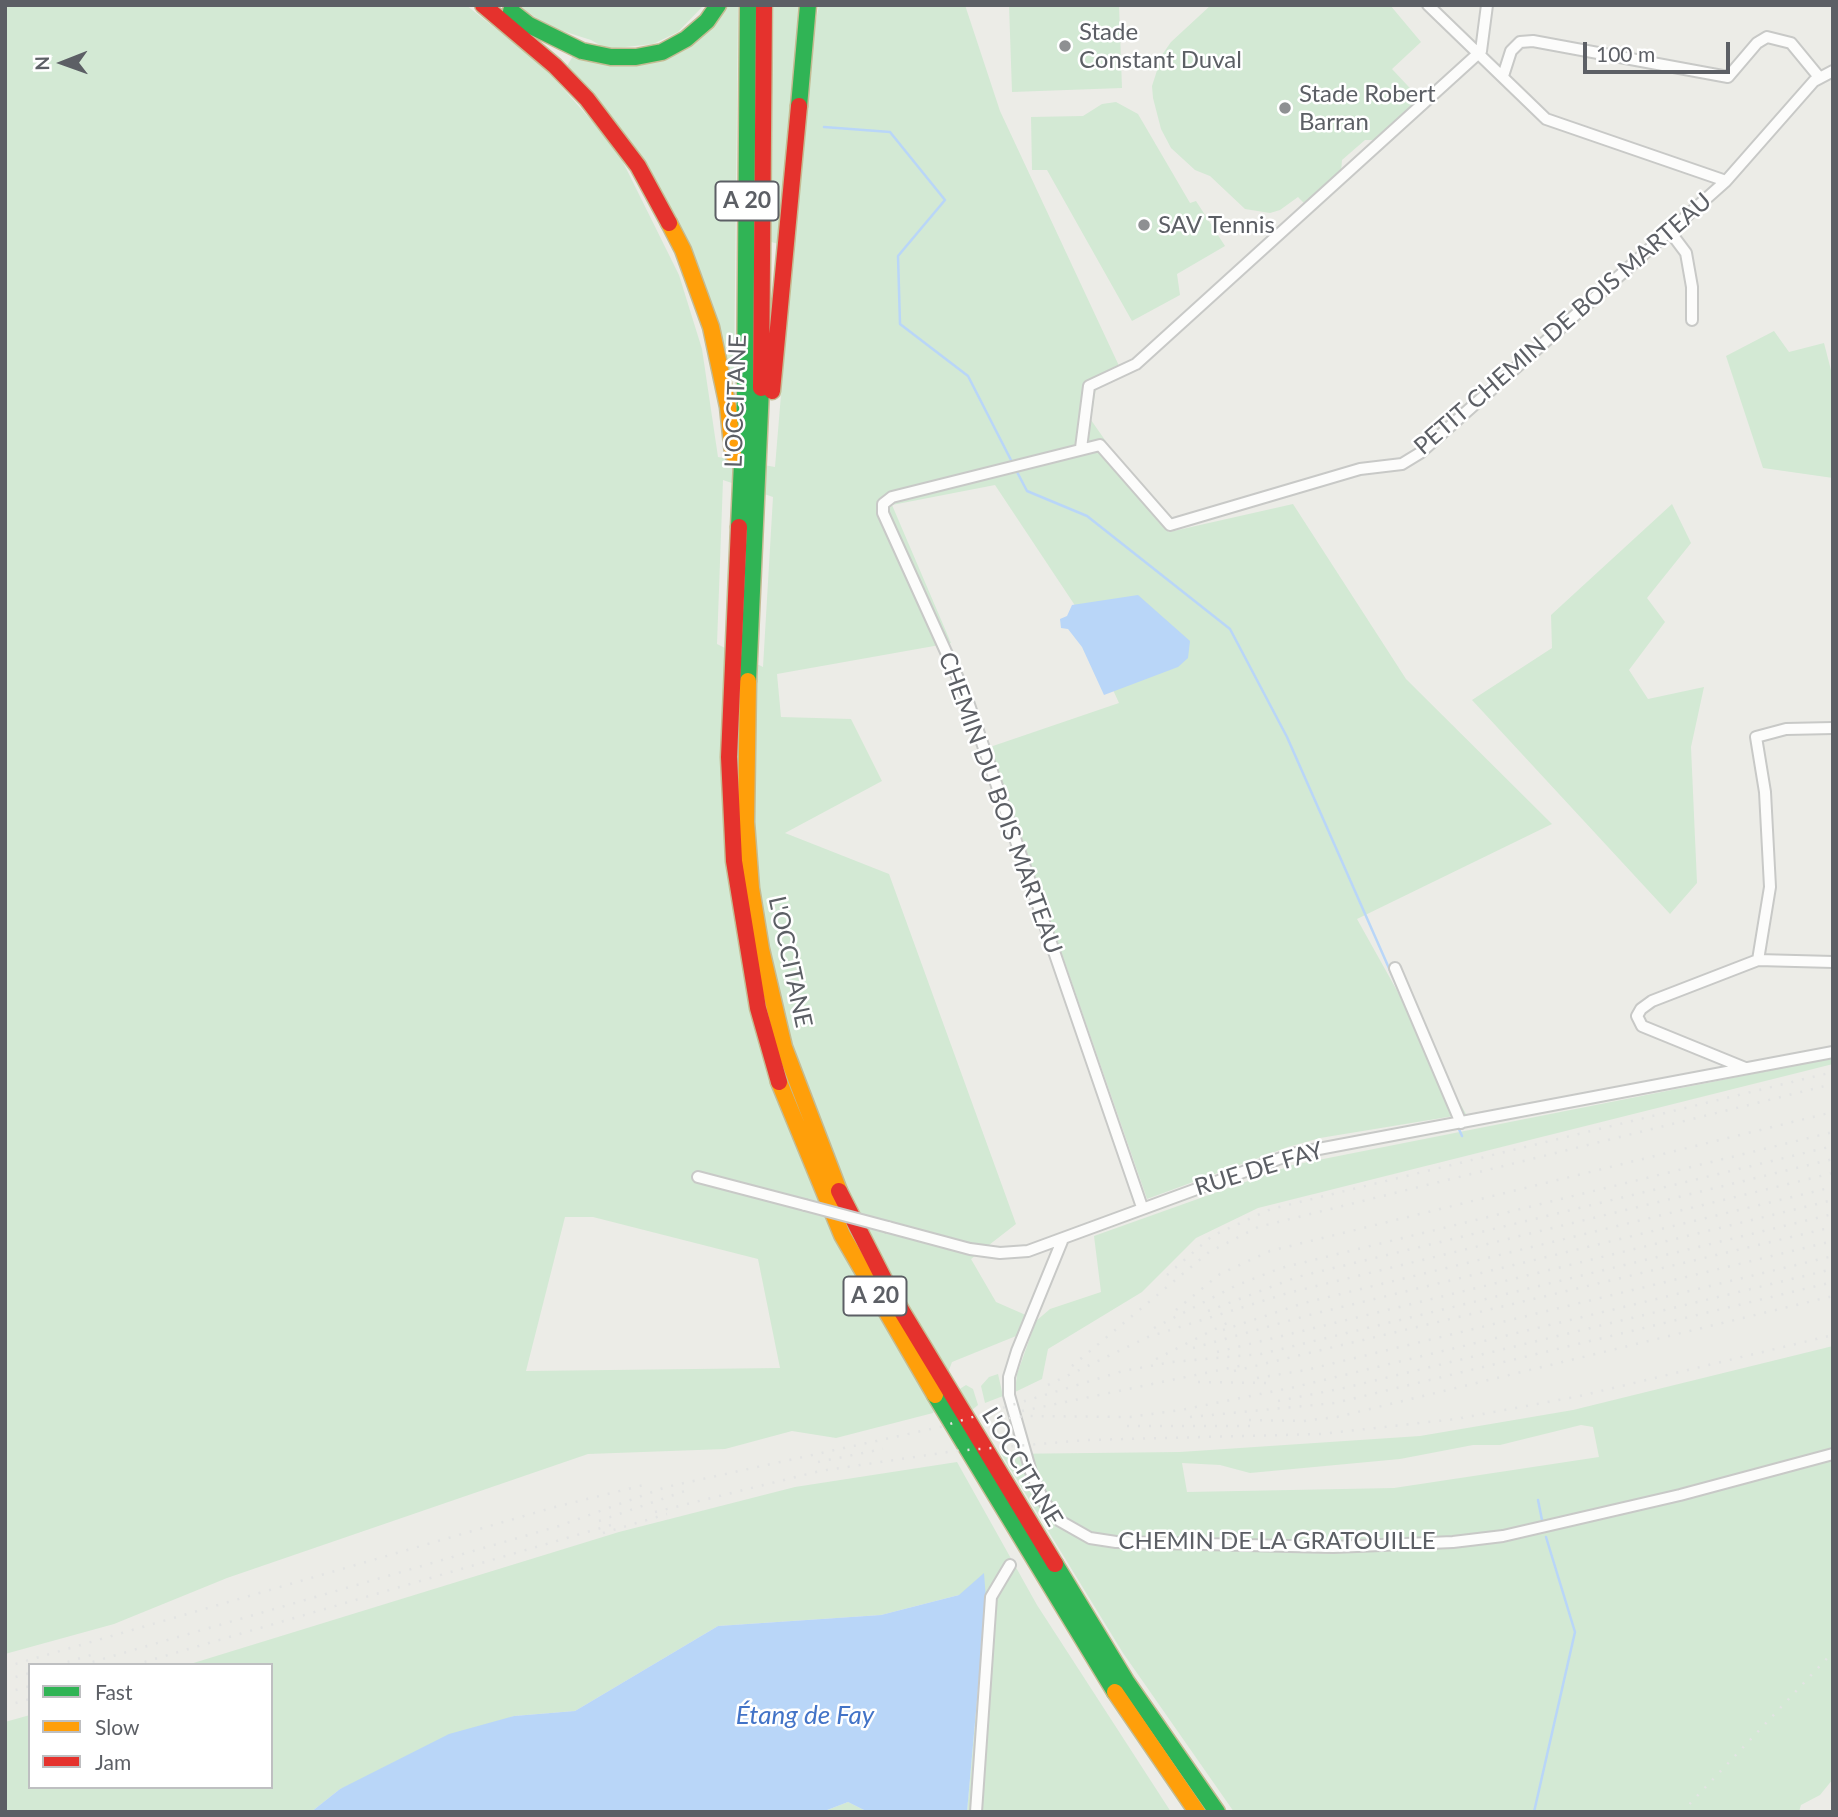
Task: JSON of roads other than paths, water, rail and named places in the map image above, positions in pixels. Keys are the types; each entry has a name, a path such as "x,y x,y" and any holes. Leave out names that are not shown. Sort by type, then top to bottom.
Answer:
{"highway":[{"path":"483,5 555,66 587,99 638,166 683,250 697,286 719,360 729,417 739,527"},
{"path":"504,5 529,25 556,40 611,57 662,52 686,39 707,21 718,5"},
{"name":"L'OCCITANE","path":"748,5 745,397 730,725 734,862 758,1008 781,1088 822,1192 878,1302 1107,1680 1197,1812"},
{"name":"L'OCCITANE","path":"764,5 761,387 745,755 746,822 751,888 761,949 784,1047 832,1178 892,1295 1119,1670 1217,1812"},
{"path":"757,489 766,459 807,5"}],"street":[{"path":"1428,5 1546,119 1726,181"},
{"path":"1081,447 1089,386 1136,364 1477,55 1481,51 1487,5"},
{"path":"1503,76 1511,51 1520,42 1533,41 1728,77 1757,43 1767,37 1791,43 1819,77 1833,71"},
{"name":"PETIT CHEMIN DE BOIS MARTEAU","path":"1081,447 1100,445 1170,525 1360,470 1402,464 1420,453 1472,408 1668,229 1726,181 1819,77"},
{"path":"1668,229 1686,253 1692,287 1692,320"},
{"name":"CHEMIN DU BOIS MARTEAU","path":"1081,447 1007,470 892,497 882,509 966,696 1142,1208"},
{"path":"1758,960 1770,887 1765,792 1756,737 1786,729 1833,728"},
{"path":"1747,1069 1642,1026 1637,1017 1641,1009 1652,1001 1758,960 1833,962"},
{"path":"1395,968 1461,1123"},
{"name":"RUE DE FAY","path":"698,1177 1000,1254 1028,1251 1062,1241 1142,1208 1292,1154 1833,1052"},
{"name":"CHEMIN DE LA GRATOUILLE","path":"1062,1241 1017,1351 1009,1377 1009,1395 1031,1472 1044,1502 1060,1521 1090,1538 1116,1542 1333,1547 1453,1542 1503,1536 1680,1495 1833,1454"},
{"path":"976,1812 991,1597 1010,1565"}],"water":[{"path":"1138,595 1190,641 1188,658 1178,667 1104,695 1082,647 1068,629 1061,628 1060,619 1067,616 1072,605"},
{"name":"Étang de Fay","path":"984,1573 986,1599 967,1812 868,1812 848,1802 822,1812 311,1812 340,1789 449,1734 514,1716 575,1711 718,1626 881,1615 959,1595"}],"waterway":[{"path":"824,127 890,132 945,200 898,256 900,324 968,376 1013,464"},
{"path":"1016,470 1027,491 1087,516 1230,629 1287,737 1407,1009"},
{"path":"1458,1127 1462,1136"},
{"path":"1538,1500 1543,1525"},
{"path":"1534,1812 1575,1632 1546,1537"}],"railway":[{"path":"1167,1275 1212,1236 1271,1209 1833,1072"},
{"path":"1072,1366 1209,1252 1258,1227 1833,1084"},
{"path":"1176,1310 1220,1274 1270,1251 1833,1112"},
{"path":"1154,1328 1235,1286 1281,1268 1833,1132"},
{"path":"1208,1311 1297,1277 1833,1146"},
{"path":"1048,1385 1148,1337 1288,1293 1833,1159"},
{"path":"1223,1330 1304,1303 1833,1173"},
{"path":"1193,1348 1309,1315 1833,1187"},
{"path":"1217,1352 1833,1200"},
{"path":"89,1663 559,1526 666,1487 940,1427 1123,1371 1172,1362 1261,1354 1833,1214"},
{"path":"1234,1371 1833,1227"},
{"path":"1257,1378 1306,1370 1833,1241"},
{"path":"987,1421 1025,1416 1130,1417 1181,1410 1295,1387 1833,1256"},
{"path":"1278,1401 1344,1388 1833,1269"},
{"path":"1190,1417 1335,1403 1833,1282"},
{"path":"1249,1420 1303,1421 1337,1417 1833,1296"},
{"path":"1156,1359 1231,1321"},
{"path":"655,1512 820,1471 955,1451 1087,1440 1321,1434 1456,1419 1580,1396 1833,1335"},
{"path":"1022,1411 1244,1365"},
{"path":"1198,1382 1268,1383"},
{"path":"1127,1426 1256,1426"},
{"path":"818,1462 883,1449"},
{"path":"5,1667 555,1507 648,1484"},
{"path":"599,1521 688,1490"},
{"path":"603,1533 667,1514"},
{"path":"141,1663 611,1525"},
{"path":"1682,1812 1833,1652"},
{"path":"64,1663 91,1655"},
{"path":"5,1680 28,1674"},
{"path":"5,1693 28,1687"},
{"path":"5,1706 28,1700"}],"place":[{"name":"Stade Constant Duval","path":"1065,46"},
{"name":"Stade Robert Barran","path":"1285,108"},
{"name":"SAV Tennis","path":"1144,225"}]}
